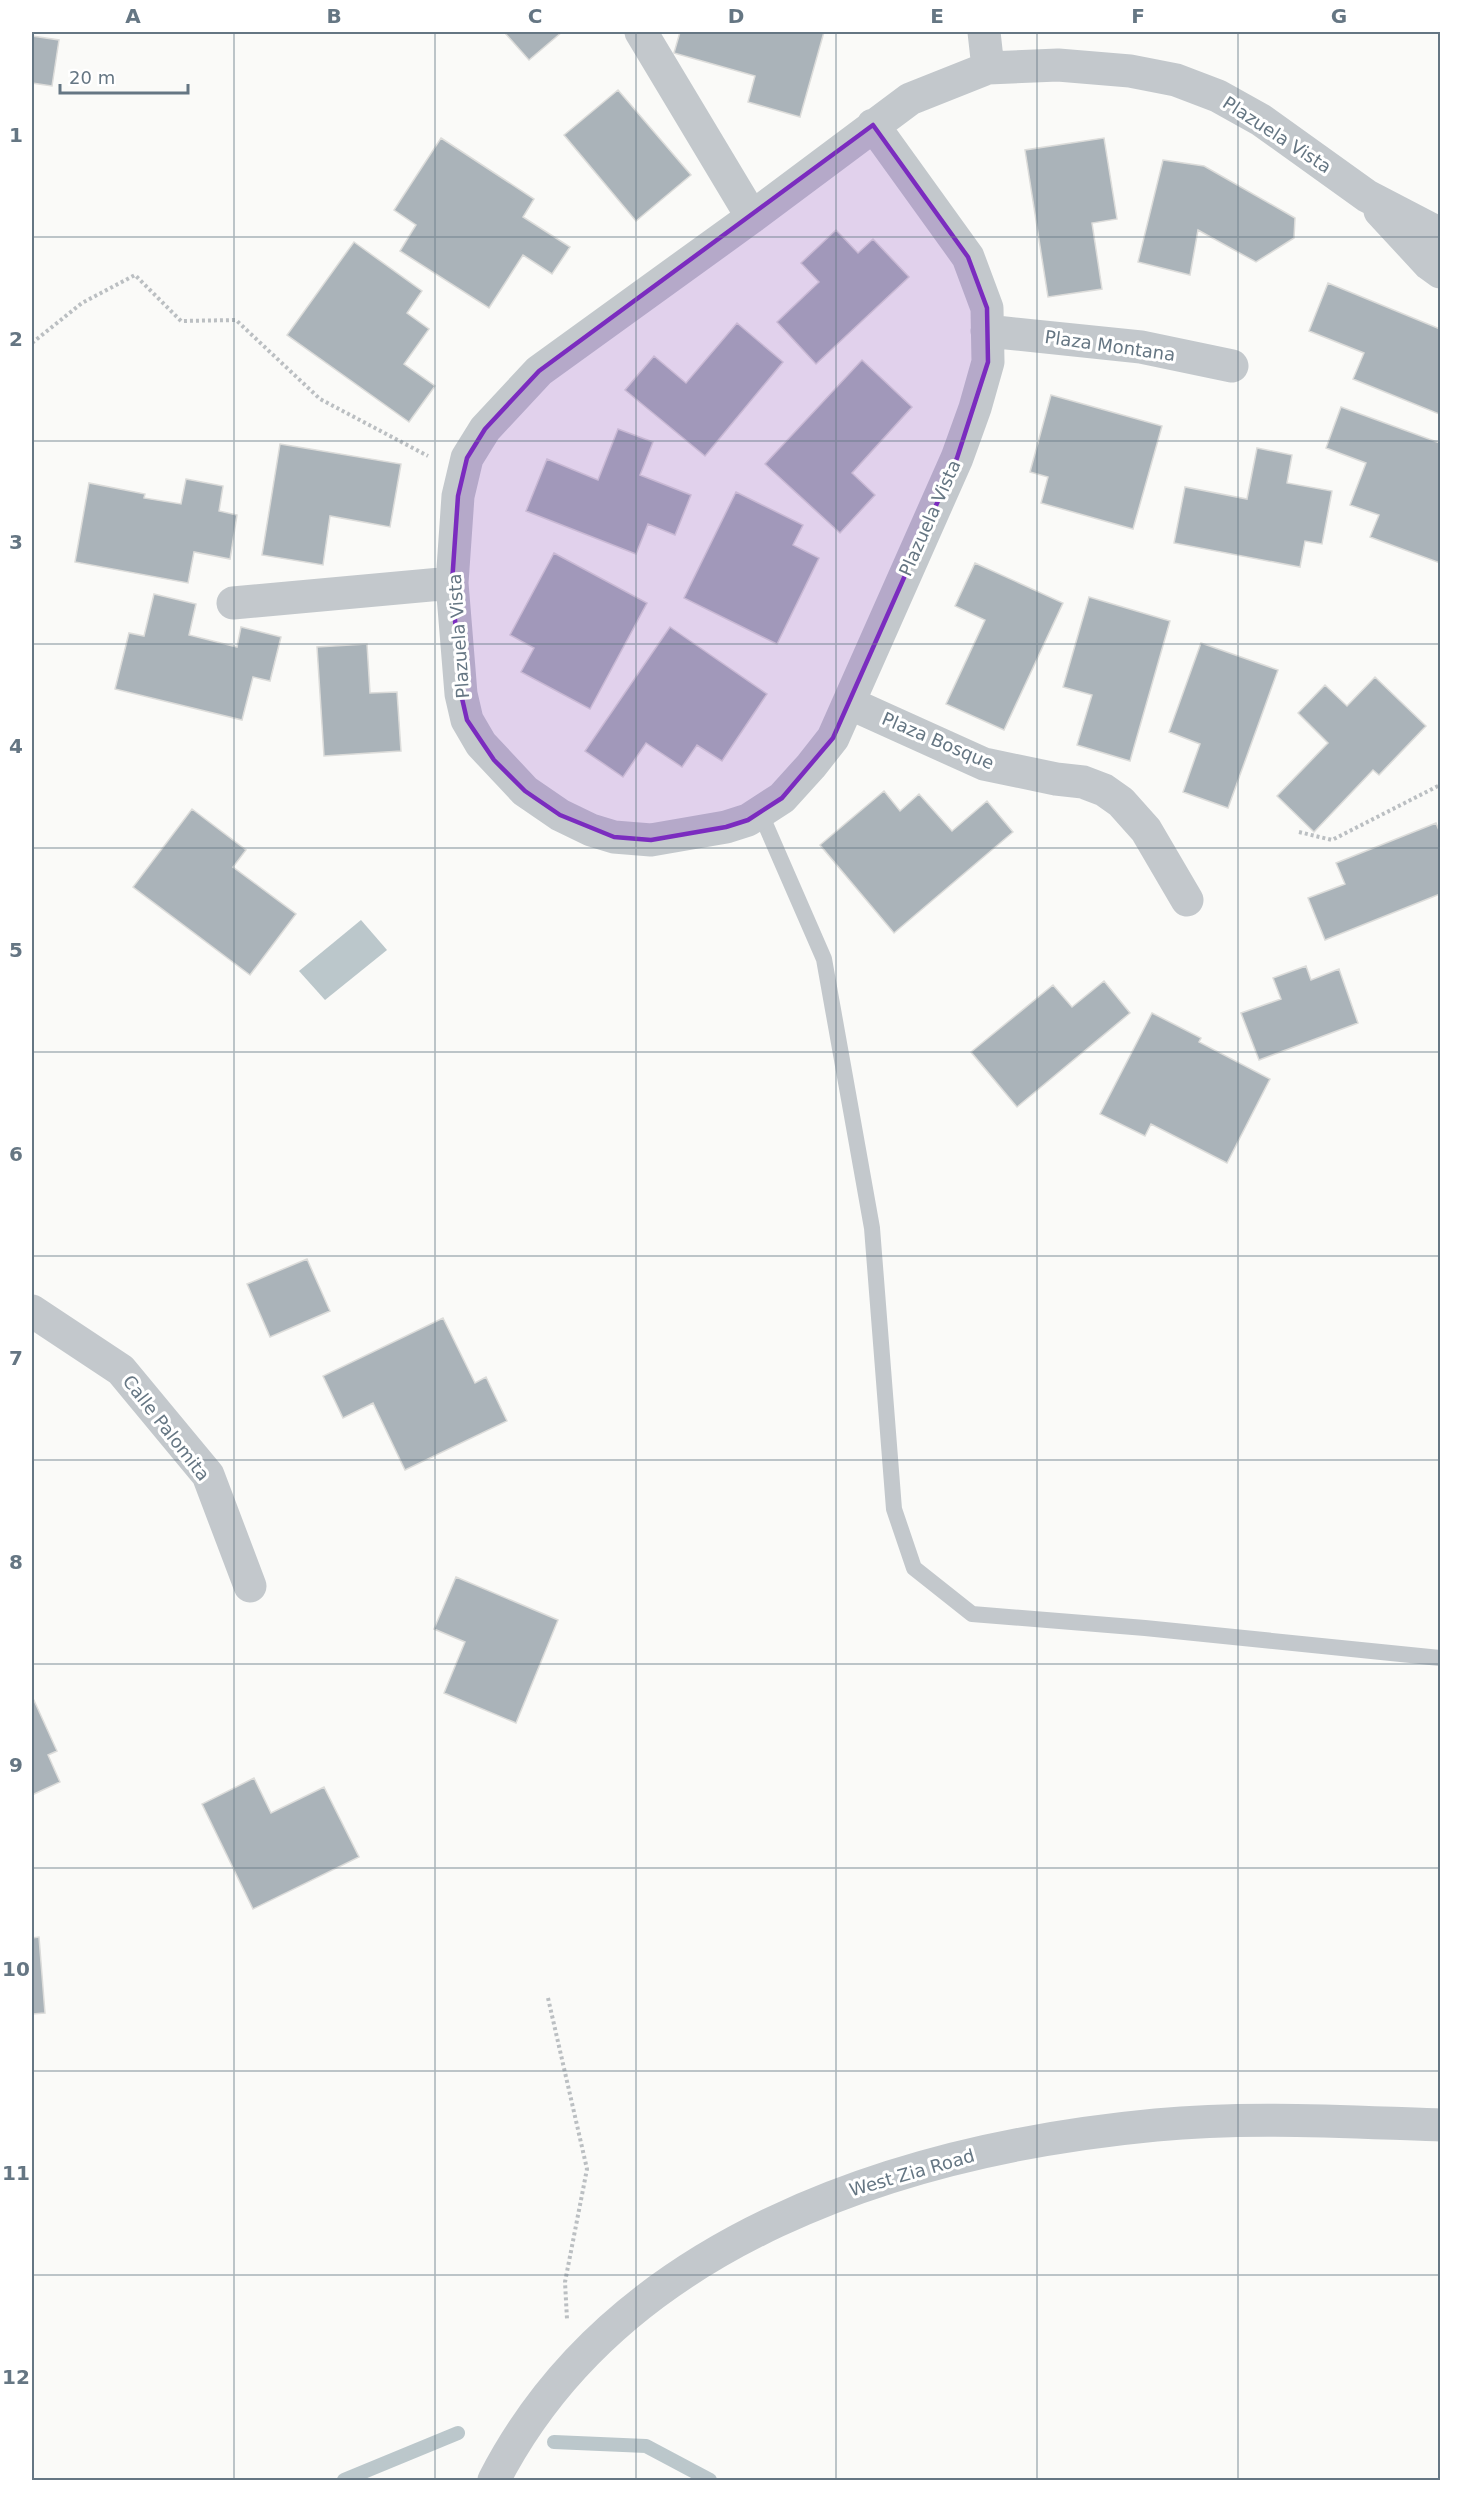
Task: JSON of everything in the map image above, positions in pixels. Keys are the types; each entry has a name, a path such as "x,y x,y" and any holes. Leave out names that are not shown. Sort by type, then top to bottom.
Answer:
{"street":[{"path":"641,32 752,217"},
{"path":"984,32 988,68"},
{"name":"Plazuela Vista","path":"873,125 968,257 987,308 988,362 957,458 833,738 782,798 748,820 726,827 651,840 614,837 591,830 560,815 525,791 494,760 481,744 467,720 461,694 452,583 458,496 467,458 485,429 539,371 752,217 873,125 910,99 988,68 1058,65 1130,71 1176,80 1218,96 1261,120 1367,196 1440,234"},
{"name":"Plazuela Vista","path":"1367,196 1429,264 1440,272"},
{"name":"Plaza Montana","path":"987,331 1141,347 1232,366"},
{"path":"233,603 452,583"},
{"name":"Plaza Bosque","path":"849,703 984,764 1056,779 1083,782 1104,790 1121,802 1146,830 1187,900"},
{"name":"Calle Palomita","path":"32,1311 121,1370 208,1475 250,1586"},
{"name":"West Zia Road","path":"494,2481 553,2388 629,2313 700,2262 753,2232 812,2204 878,2181 1027,2142 1159,2125 1252,2121 1440,2125"}],"lane":[{"path":"760,812 824,959 872,1228 894,1509 914,1568 972,1614 1145,1628 1440,1659"}],"path":[{"path":"32,343 82,303 135,275 181,321 236,320 320,399 464,475"},
{"path":"1299,832 1332,840 1440,785"},
{"path":"548,1998 587,2169 565,2282 570,2371"}],"highlighted area":[{"path":"873,125 968,257 987,308 988,362 957,458 833,738 782,798 748,820 726,827 651,840 614,837 560,815 525,791 494,760 467,720 461,694 452,583 458,496 467,458 485,429 539,371"}],"shaded area":[{"path":"361,920 387,950 325,1000 299,971"}],"building":[{"path":"504,32 562,32 529,60"},
{"path":"680,32 824,32 800,117 748,102 755,76 674,53"},
{"path":"32,36 59,40 52,86 32,83"},
{"path":"618,90 691,175 636,221 564,135"},
{"path":"441,138 534,199 523,217 570,247 552,274 523,255 489,308 400,251 416,225 394,210"},
{"path":"1104,138 1117,219 1092,223 1102,289 1048,297 1025,150"},
{"path":"1163,160 1204,166 1295,218 1294,238 1256,262 1198,230 1190,275 1138,262"},
{"path":"836,230 858,253 873,239 909,277 816,364 777,322 819,282 801,263"},
{"path":"354,242 422,291 407,313 429,329 404,364 435,386 409,422 287,335"},
{"path":"1328,283 1440,329 1439,414 1353,379 1364,353 1309,331"},
{"path":"737,323 783,362 705,456 625,390 654,356 686,383"},
{"path":"862,360 912,407 852,473 875,495 840,533 765,464"},
{"path":"1051,395 1162,426 1133,529 1041,503 1048,477 1030,472"},
{"path":"1341,407 1440,443 1440,563 1370,537 1379,515 1350,505 1366,463 1326,448"},
{"path":"618,429 653,442 640,475 691,495 675,535 648,524 636,554 526,511 547,459 598,480"},
{"path":"280,444 401,464 390,527 330,516 323,565 262,555"},
{"path":"1257,448 1292,455 1287,483 1332,491 1322,544 1305,541 1300,567 1174,543 1185,487 1247,499"},
{"path":"186,479 223,486 219,511 237,515 230,559 194,552 188,583 75,562 89,483 145,494 144,498 181,504"},
{"path":"736,492 803,525 793,545 819,558 777,644 684,598"},
{"path":"554,553 647,603 590,709 521,672 534,648 510,635"},
{"path":"975,563 1063,603 1004,730 946,704 985,620 955,606"},
{"path":"154,594 196,604 189,635 237,647 241,627 281,637 270,681 253,677 242,720 115,689 129,633 144,636"},
{"path":"1089,597 1170,621 1130,761 1077,745 1092,695 1063,687"},
{"path":"670,627 767,694 722,761 697,745 682,767 646,743 623,777 585,751"},
{"path":"1201,643 1278,670 1228,808 1183,792 1200,744 1169,732"},
{"path":"367,644 370,693 397,692 401,751 324,756 317,647"},
{"path":"1375,677 1426,726 1379,775 1373,770 1314,832 1277,796 1328,743 1298,713 1325,685 1347,706"},
{"path":"884,791 900,811 919,794 952,831 987,801 1013,832 894,933 820,845"},
{"path":"192,809 246,850 233,867 296,914 250,975 133,887"},
{"path":"1436,823 1440,833 1440,894 1325,940 1308,898 1345,884 1336,863"},
{"path":"1306,966 1311,980 1339,969 1358,1023 1259,1060 1241,1013 1281,999 1273,978"},
{"path":"1104,981 1130,1013 1017,1107 971,1052 1053,985 1072,1007"},
{"path":"1152,1013 1201,1038 1199,1042 1270,1079 1227,1163 1151,1124 1145,1136 1100,1114"},
{"path":"307,1259 330,1311 270,1337 247,1284"},
{"path":"443,1318 475,1383 486,1377 507,1421 405,1470 373,1403 343,1418 323,1376"},
{"path":"456,1577 558,1620 516,1723 444,1693 465,1642 434,1629"},
{"path":"32,1696 57,1751 48,1755 60,1782 32,1795"},
{"path":"254,1778 271,1813 324,1787 359,1857 253,1909 202,1804"},
{"path":"39,1937 45,2013 32,2014 32,1938"}],"waterway":[{"path":"344,2480 458,2433"},
{"path":"554,2442 646,2446 710,2480"}]}
